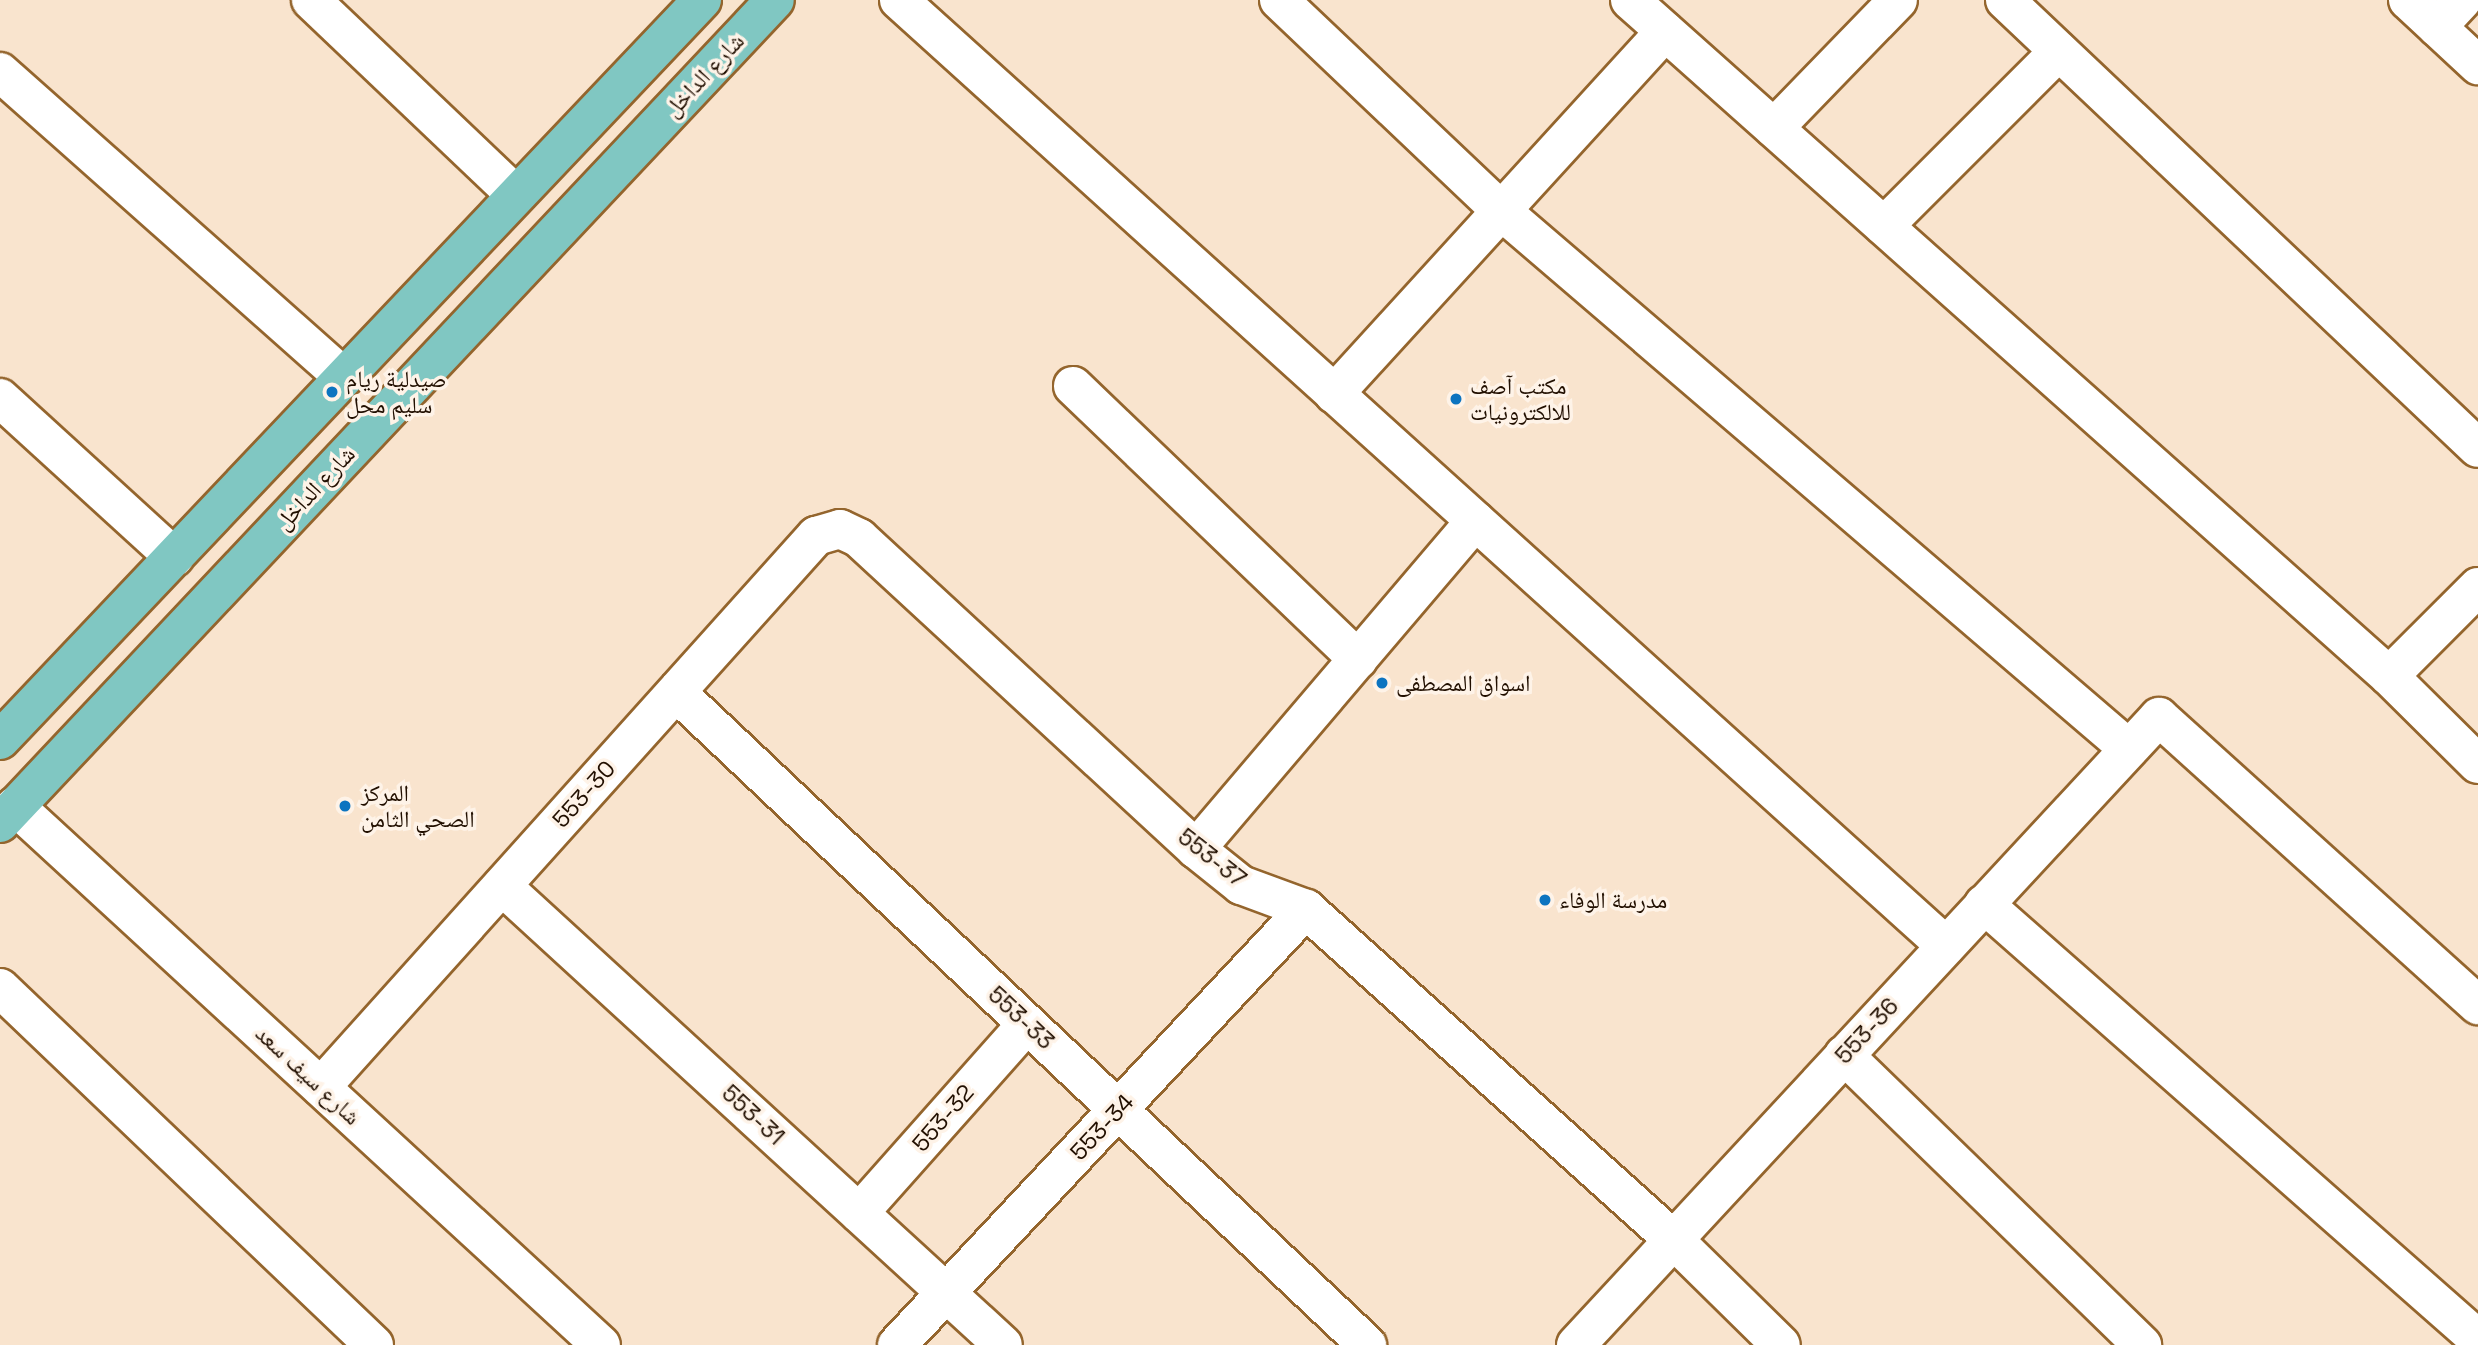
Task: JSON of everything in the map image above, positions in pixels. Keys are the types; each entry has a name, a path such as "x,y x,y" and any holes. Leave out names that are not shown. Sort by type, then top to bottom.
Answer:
{"main road":[{"path":"0,740 515,194 702,0"},
{"name":"شارع الداخل","path":"8,814 775,0"}],"street":[{"path":"311,0 515,194"},
{"path":"899,0 1946,946"},
{"path":"1279,0 1498,208 2129,749"},
{"path":"1630,0 2389,676 2478,764"},
{"path":"1774,128 1898,0"},
{"path":"2005,0 2478,449"},
{"path":"2408,0 2450,14 2478,65"},
{"path":"1334,394 1498,208 1665,30"},
{"path":"1884,226 2059,51"},
{"path":"0,72 343,376"},
{"path":"1073,386 1357,659"},
{"path":"0,398 174,557"},
{"path":"1196,849 1475,521"},
{"name":"553-30","path":"321,1087 816,536 840,529 859,538"},
{"name":"553-37","path":"859,538 1196,849 1241,885 1306,909 1673,1239 1780,1345"},
{"path":"2389,676 2478,587"},
{"name":"553-33","path":"676,692 1367,1345"},
{"name":"553-36","path":"1576,1345 2159,717 2478,1005"},
{"name":"شارع سيف سعد","path":"8,814 321,1087 601,1345"},
{"name":"553-31","path":"502,886 1003,1345"},
{"path":"1984,904 2478,1339"},
{"name":"553-34","path":"897,1345 1306,909"},
{"path":"0,989 374,1345"},
{"name":"553-32","path":"859,1213 1027,1024"},
{"path":"1844,1055 2142,1345"}],"place":[{"name":"صيدلية ريام سليم محل","path":"332,392"},
{"name":"مكتب آصف للالكترونيات","path":"1456,399"},
{"name":"اسواق المصطفى","path":"1382,683"},
{"name":"المركز الصحي الثامن","path":"345,806"},
{"name":"مدرسة الوفاء","path":"1545,900"}]}
